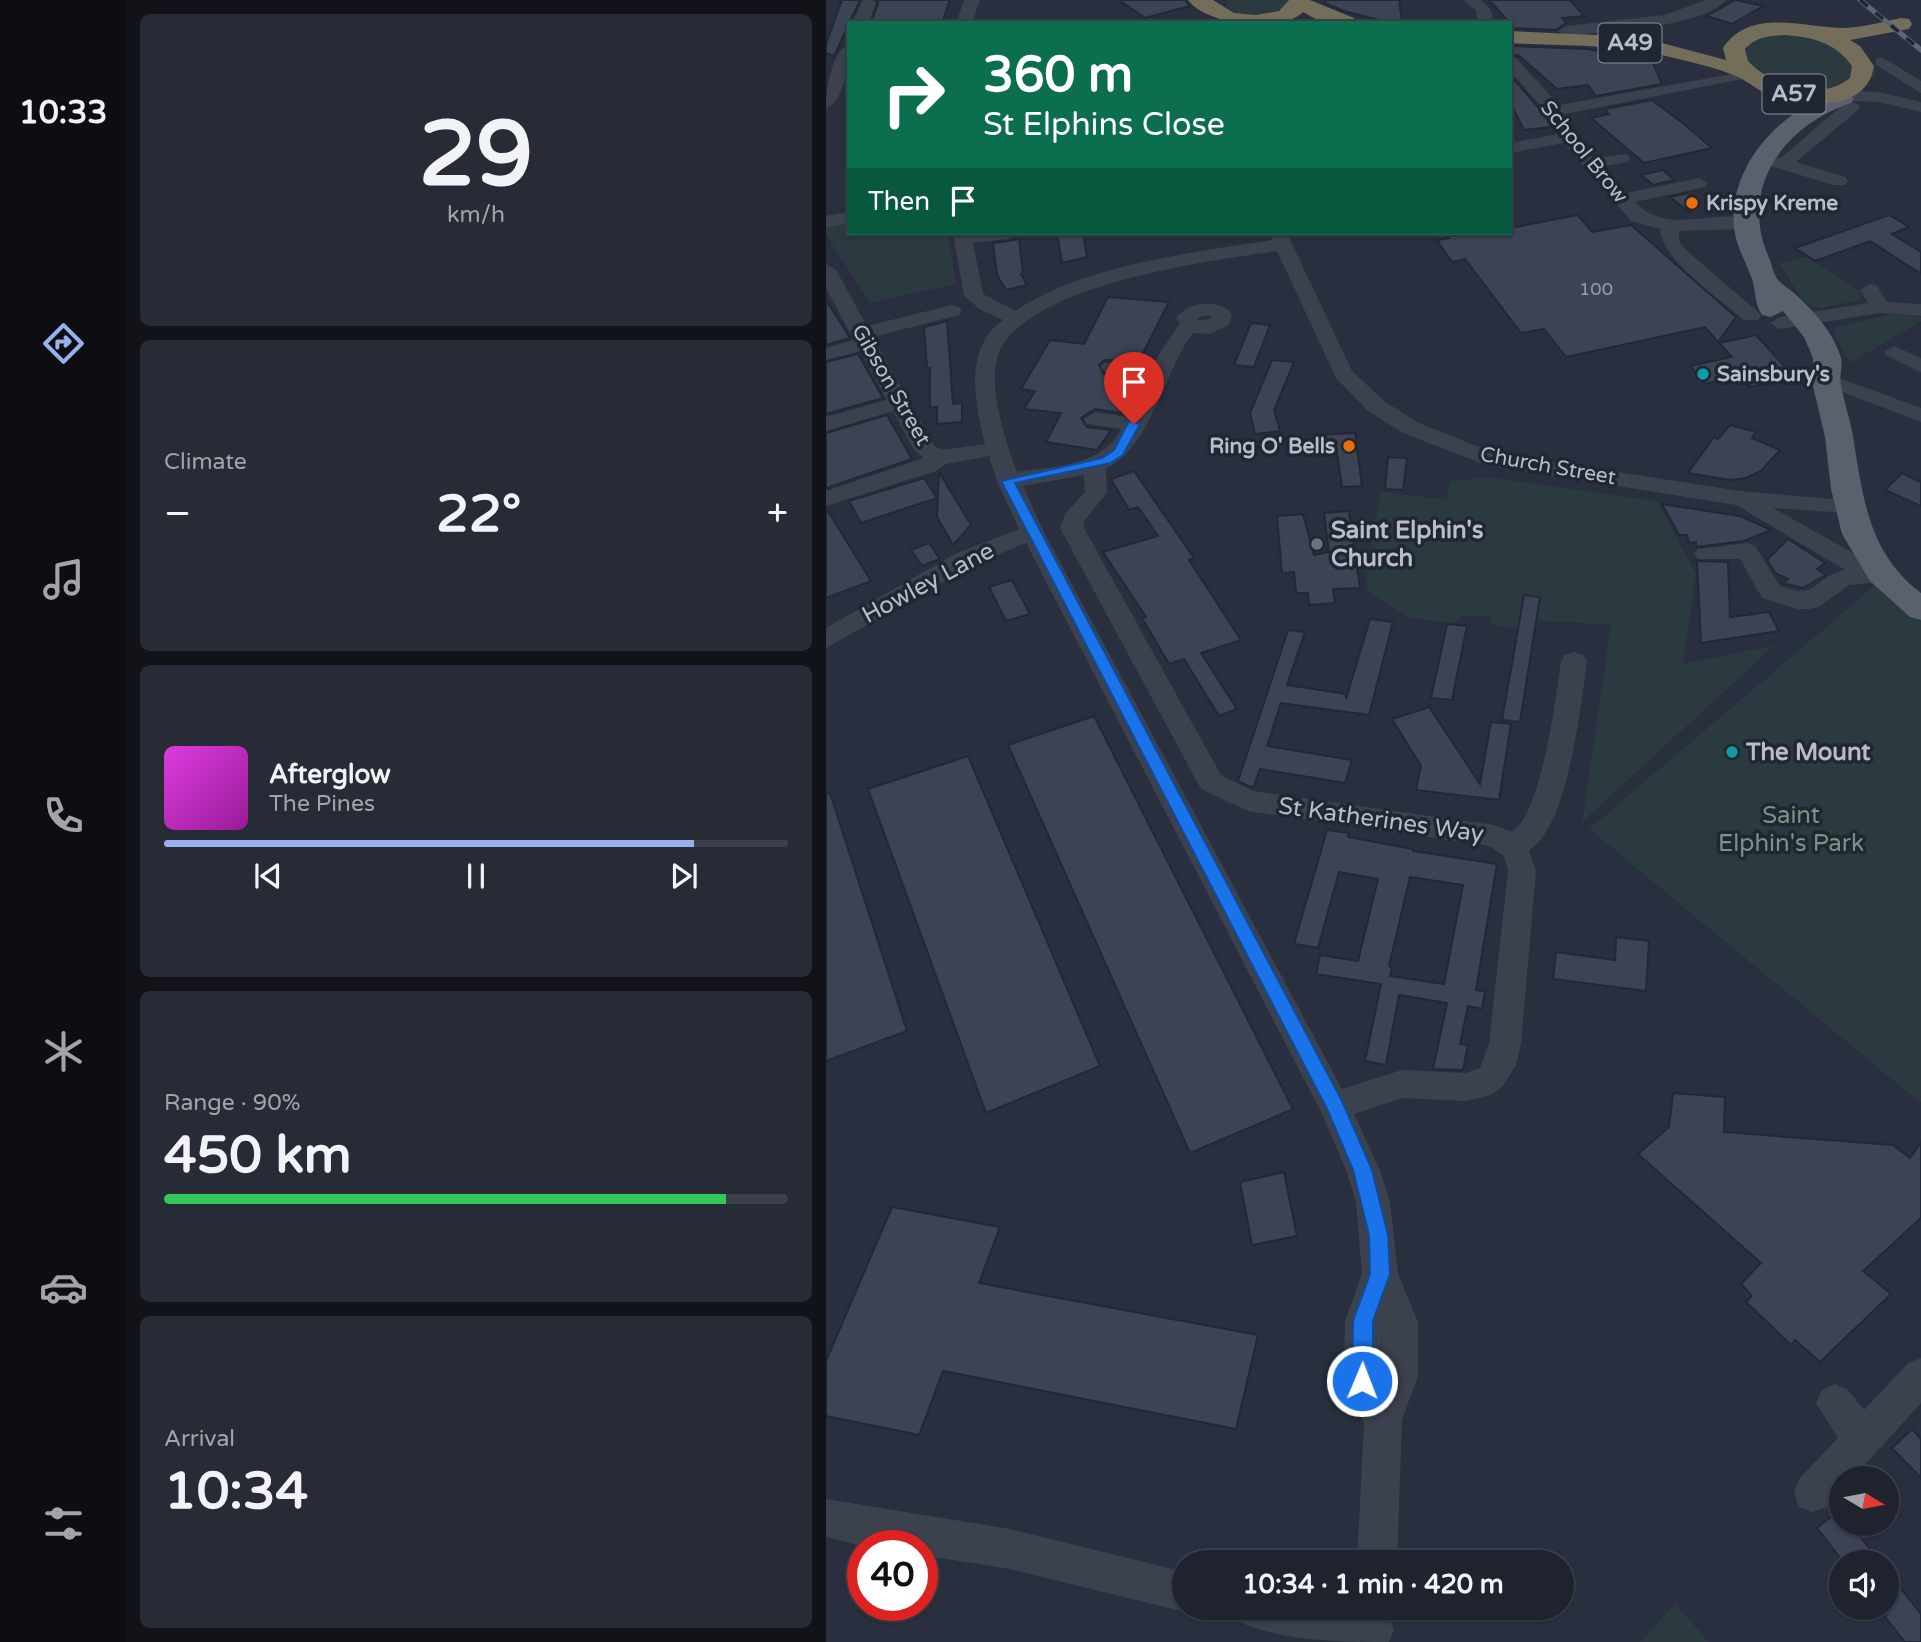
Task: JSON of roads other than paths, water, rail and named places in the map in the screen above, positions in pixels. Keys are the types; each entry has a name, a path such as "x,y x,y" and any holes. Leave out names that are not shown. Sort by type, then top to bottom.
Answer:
{"highway":[{"path":"1198,0 1219,12 1258,21 1298,8 1340,21"},
{"name":"A57","path":"1788,7 1823,33 1863,48 1881,61 1886,71 1885,79 1870,91 1849,100 1796,94 1753,76 1734,56 1734,48 1752,33 1778,17 1788,7"},
{"path":"1881,61 1884,40 1901,24 1921,11"},
{"path":"1823,33 1864,32 1901,24"},
{"name":"A49","path":"1512,30 1566,31 1700,41 1752,33"},
{"name":"A57","path":"1752,33 1792,30 1823,33"},
{"name":"A49","path":"1512,37 1639,44 1683,53 1753,76"}],"main road":[{"name":"A57","path":"1753,76 1783,107 1782,131 1774,161 1752,186 1745,223 1755,257 1767,284 1768,304 1792,321 1810,366 1826,379"},
{"name":"A57","path":"1782,131 1816,107 1849,100"},
{"path":"1826,379 1839,436 1847,506 1858,540 1879,576 1921,609"}],"street":[{"path":"965,21 972,0"},
{"path":"1472,0 1483,10 1486,21"},
{"path":"1566,31 1641,22 1707,6 1718,0"},
{"path":"861,21 867,3"},
{"path":"1641,22 1665,40"},
{"path":"830,108 847,56"},
{"path":"1881,61 1921,88"},
{"name":"School Brow","path":"1512,63 1555,111 1568,137 1588,164 1638,217 1669,226 1745,223"},
{"path":"1555,111 1705,82 1753,76"},
{"path":"1520,98 1538,95"},
{"path":"1774,161 1849,100 1879,97 1921,107"},
{"path":"1512,148 1568,137"},
{"path":"1588,164 1621,158"},
{"path":"1774,161 1839,181"},
{"path":"1621,200 1699,183"},
{"path":"826,222 847,217"},
{"path":"1669,226 1670,241 1678,253 1751,316"},
{"path":"962,236 974,296 988,306 1016,318"},
{"path":"1280,239 1124,266 1069,290 1016,318 995,339 985,374 996,448 1032,532 1335,1107 1363,1170 1373,1202 1380,1274 1363,1321 1362,1381 1383,1420 1378,1550"},
{"name":"Church Street","path":"1280,239 1343,374 1376,407 1411,428 1486,458 1741,498 1847,506"},
{"name":"Gibson Street","path":"826,270 925,450 940,457"},
{"path":"1792,321 1875,298 1921,310"},
{"path":"826,354 863,338 952,311"},
{"path":"1008,481 1095,464 1119,453 1174,342 1189,325"},
{"path":"1895,361 1921,366"},
{"path":"1111,367 1158,372"},
{"path":"1826,379 1921,416"},
{"path":"826,424 899,403"},
{"path":"1095,419 1134,424"},
{"path":"826,499 928,466 940,457 963,456 996,448"},
{"name":"St Katherines Way","path":"1095,464 1096,493 1073,519 1072,528 1211,782 1248,802 1494,836 1513,845 1522,871 1505,1044 1503,1059 1496,1072 1485,1082 1458,1090 1398,1084 1335,1107"},
{"path":"1741,498 1833,553 1879,576"},
{"name":"Howley Lane","path":"826,639 965,559 1032,532"},
{"path":"1706,554 1747,551 1772,592 1796,607 1817,599 1835,583 1850,577 1879,576"},
{"path":"1833,553 1837,568 1835,583"},
{"path":"1513,845 1528,836 1538,819 1563,739 1574,662"},
{"path":"1813,1493 1921,1376"},
{"path":"1835,1404 1863,1439"},
{"path":"826,1518 853,1525 1010,1549 1172,1589"},
{"path":"1329,1620 1374,1627"}],"railway":[{"path":"1860,0 1921,50"}],"place":[{"name":"Krispy Kreme","path":"1692,203"},
{"name":"Sainsbury's","path":"1703,374"},
{"name":"Ring O' Bells","path":"1349,446"},
{"name":"Saint Elphin's Church","path":"1317,544"},
{"name":"The Mount","path":"1732,752"}],"park label":[{"name":"Saint Elphin's Park","path":"1791,829"}]}
